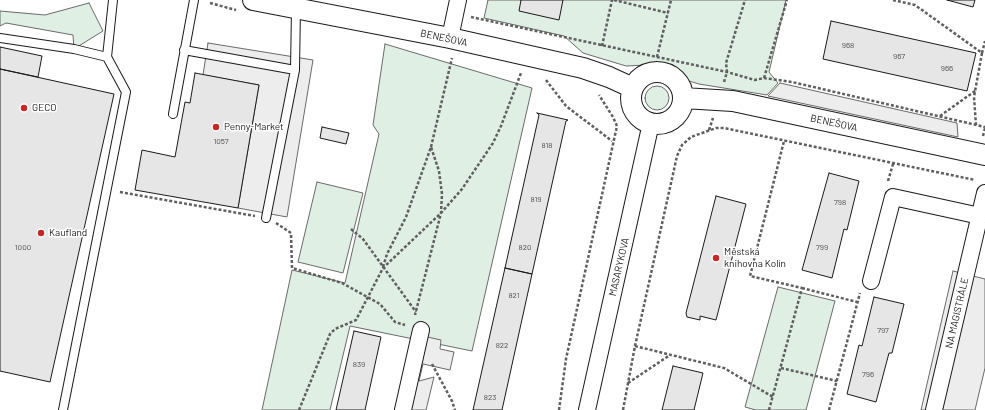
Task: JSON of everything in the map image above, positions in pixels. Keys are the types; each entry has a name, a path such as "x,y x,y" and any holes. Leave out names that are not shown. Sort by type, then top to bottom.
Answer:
{"street":[{"name":"BENEŠOVA","path":"253,0 295,4 451,47 583,68 609,77 633,88"},
{"path":"451,47 456,8"},
{"path":"662,73 669,75 679,84 683,98 678,113 673,119 658,124 651,123 638,116 631,103 633,88 642,77 648,74 662,73"},
{"name":"BENEŠOVA","path":"683,98 745,103 985,155"},
{"name":"MASARYKOVA","path":"587,410 651,123"},
{"name":"NA MAGISTRÁLE","path":"934,410 980,216 982,187"},
{"path":"871,281 893,197 980,216"},
{"path":"403,410 416,329"}],"lane":[{"path":"63,410 105,190 126,92 107,57 113,0"},
{"path":"173,114 194,0"},
{"path":"266,218 295,70 295,4"},
{"path":"0,38 74,49 107,57"},
{"path":"184,50 295,70"}],"path":[{"path":"602,46 613,0 668,13"},
{"path":"657,57 671,0"},
{"path":"709,130 727,72 726,63 745,0"},
{"path":"764,78 787,0"},
{"path":"893,0 915,5 982,53"},
{"path":"456,8 468,17 727,72 755,80 764,78 792,82 985,127"},
{"path":"976,125 974,97 985,41"},
{"path":"299,410 330,334 335,329 356,320 383,268 387,254 406,217 431,147 451,47"},
{"path":"383,268 442,213 462,189 492,143 510,106 522,71 528,72"},
{"path":"542,74 566,106 612,141"},
{"path":"559,410 566,359 607,172 612,141 617,126 600,95 594,91"},
{"path":"939,117 975,91"},
{"path":"623,410 635,346 677,156 682,145 691,137 709,130 724,128 982,187"},
{"path":"784,141 750,276 857,302"},
{"path":"105,190 266,218 283,226 291,233 292,268 342,283 380,304 395,322 416,329 416,312 442,213 442,194 439,171 431,147"},
{"path":"351,229 363,239 416,312"},
{"path":"770,410 802,288"},
{"path":"635,346 724,368 773,397"},
{"path":"628,383 670,355"},
{"path":"431,363 452,400 455,410"},
{"path":"781,368 837,381"}],"green space":[{"path":"488,0 786,0 769,72 778,83 767,95 689,81 678,69 666,64 626,66 583,53 564,36 484,18"},
{"path":"89,3 103,31 74,49 73,35 6,23 0,26 0,11 45,15"},
{"path":"385,44 532,88 472,351 350,326 330,410 262,410 292,270 345,283 379,134 373,125"},
{"path":"657,86 665,90 669,98 665,106 657,110 649,106 645,98 649,90"},
{"path":"317,182 363,193 343,273 298,262"},
{"path":"778,287 835,301 806,410 756,410 745,407"}],"shaded area":[{"path":"208,43 313,60 287,217 238,208 259,85 203,75"},
{"path":"780,83 957,123 958,137 768,96"},
{"path":"953,271 985,279 985,368 975,410 921,410"},
{"path":"414,334 441,340 440,349 454,352 450,370 423,364 419,381 434,377 426,410 398,410"}],"building":[{"path":"521,0 563,0 559,20 519,11"},
{"path":"947,0 975,0 973,7"},
{"path":"831,21 976,53 967,91 823,59"},
{"path":"0,47 42,56 38,77 0,69"},
{"name":"Kaufland","path":"0,69 114,94 50,382 0,371"},
{"name":"Penny-Market","path":"195,73 259,85 238,208 135,190 142,150 175,157 185,102 190,103"},
{"path":"537,113 568,120 566,121 532,274 505,268 539,115"},
{"path":"322,127 349,133 346,144 320,138"},
{"path":"829,173 859,181 847,230 844,229 832,278 802,270"},
{"name":"Městská knihovna Kolín","path":"716,196 746,204 716,320 700,316 700,320 687,317 686,313"},
{"path":"505,268 532,274 502,410 473,410"},
{"path":"874,297 904,304 892,353 889,353 876,402 847,394 859,345 862,346"},
{"path":"354,331 381,337 365,410 336,410"},
{"path":"673,366 703,373 694,410 662,410"}],"place":[{"name":"GECO","path":"24,108"},
{"name":"Penny-Market","path":"216,127"},
{"name":"Kaufland","path":"41,233"},
{"name":"Městská knihovna Kolín","path":"716,258"}]}
